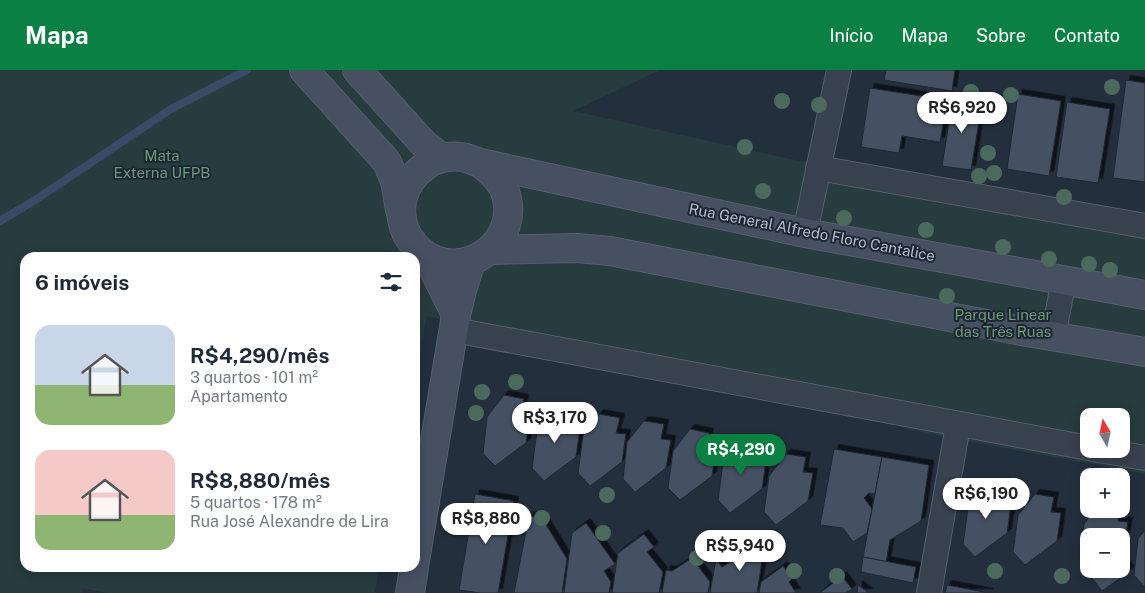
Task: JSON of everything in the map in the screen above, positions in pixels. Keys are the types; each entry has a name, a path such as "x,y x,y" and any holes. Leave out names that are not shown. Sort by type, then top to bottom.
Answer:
{"main road":[{"path":"304,70 387,162 395,181 403,228 420,251 455,323"},
{"path":"357,70 423,143 442,158 425,165 412,177 403,193 400,210"},
{"name":"Rua General Alfredo Floro Cantalice","path":"442,158 461,157 480,163 804,233 1145,295"},
{"name":"Rua General Alfredo Floro Cantalice","path":"420,531 462,290 481,256 501,237 507,221 508,204 503,188 494,173 480,163"},
{"path":"420,251 449,264 481,256 577,248 610,251 1145,352"},
{"path":"410,593 413,572"}],"street":[{"path":"804,233 840,70"},
{"path":"818,168 1145,226"},
{"path":"1053,336 1064,280"},
{"path":"455,323 958,425 1080,446"},
{"path":"929,593 958,425"},
{"path":"1130,455 1145,458"}],"green space":[{"name":"Parque Linear das Três Ruas","path":"0,70 660,70 573,111 800,161 1145,223 1145,474 1130,471 1130,468 1113,468 940,436 427,316 420,353 420,252 20,252 20,572 378,572 375,593 108,593 83,588 82,593 0,593"}],"building":[{"path":"886,70 955,70 952,91 884,80"},
{"path":"1126,80 1145,83 1145,182 1113,178"},
{"path":"870,88 947,100 940,142 902,136 899,153 861,147"},
{"path":"1018,94 1061,101 1049,176 1007,169"},
{"path":"953,98 982,103 971,170 942,166"},
{"path":"1067,102 1110,109 1098,183 1056,177"},
{"path":"504,395 524,399 521,414 530,415 526,443 495,466 483,454 487,417"},
{"path":"553,410 573,413 570,428 580,429 576,457 544,481 532,468 537,431"},
{"path":"599,414 620,418 616,433 626,434 622,462 590,486 578,473 583,436"},
{"path":"644,421 664,424 661,439 671,440 666,468 635,492 623,479 627,442"},
{"path":"690,429 709,433 706,447 716,448 712,476 680,500 668,488 673,451"},
{"path":"739,442 759,445 756,460 766,461 762,489 730,513 718,500 723,463"},
{"path":"834,449 882,457 875,494 869,493 864,498 872,509 867,533 853,542 843,528 820,525"},
{"path":"786,454 806,457 803,472 813,473 808,501 776,525 764,512 769,476"},
{"path":"882,457 929,465 921,521 890,540 886,562 863,557"},
{"path":"984,486 1004,489 1001,504 1011,505 1007,533 975,557 963,544 968,508"},
{"path":"475,494 514,501 498,593 459,590"},
{"path":"1035,494 1054,497 1051,512 1061,513 1057,541 1025,565 1013,552 1018,515"},
{"path":"529,516 542,518 567,559 562,593 514,593"},
{"path":"1088,518 1118,518 1118,521 1128,522 1127,528 1083,528"},
{"path":"586,523 615,564 604,571 611,582 609,593 564,593 572,533"},
{"path":"1145,530 1145,587 1134,575 1138,539"},
{"path":"644,534 654,547 647,552 663,572 659,593 612,593 618,553"},
{"path":"750,539 765,541 757,593 710,593 716,559 722,567 749,550"},
{"path":"863,557 916,567 913,583 861,572"},
{"path":"692,558 710,582 708,593 662,593 666,570 672,571"},
{"path":"783,566 792,579 789,582 796,593 759,593 761,582"},
{"path":"842,576 852,589 846,593 820,593"},
{"path":"1092,578 1120,578 1102,591"},
{"path":"858,585 869,593 857,593"},
{"path":"947,585 989,593 945,593"}],"waterway":[{"path":"0,221 35,200 171,109 247,70"}],"park label":[{"name":"Mata Externa UFPB","path":"162,164"}]}
